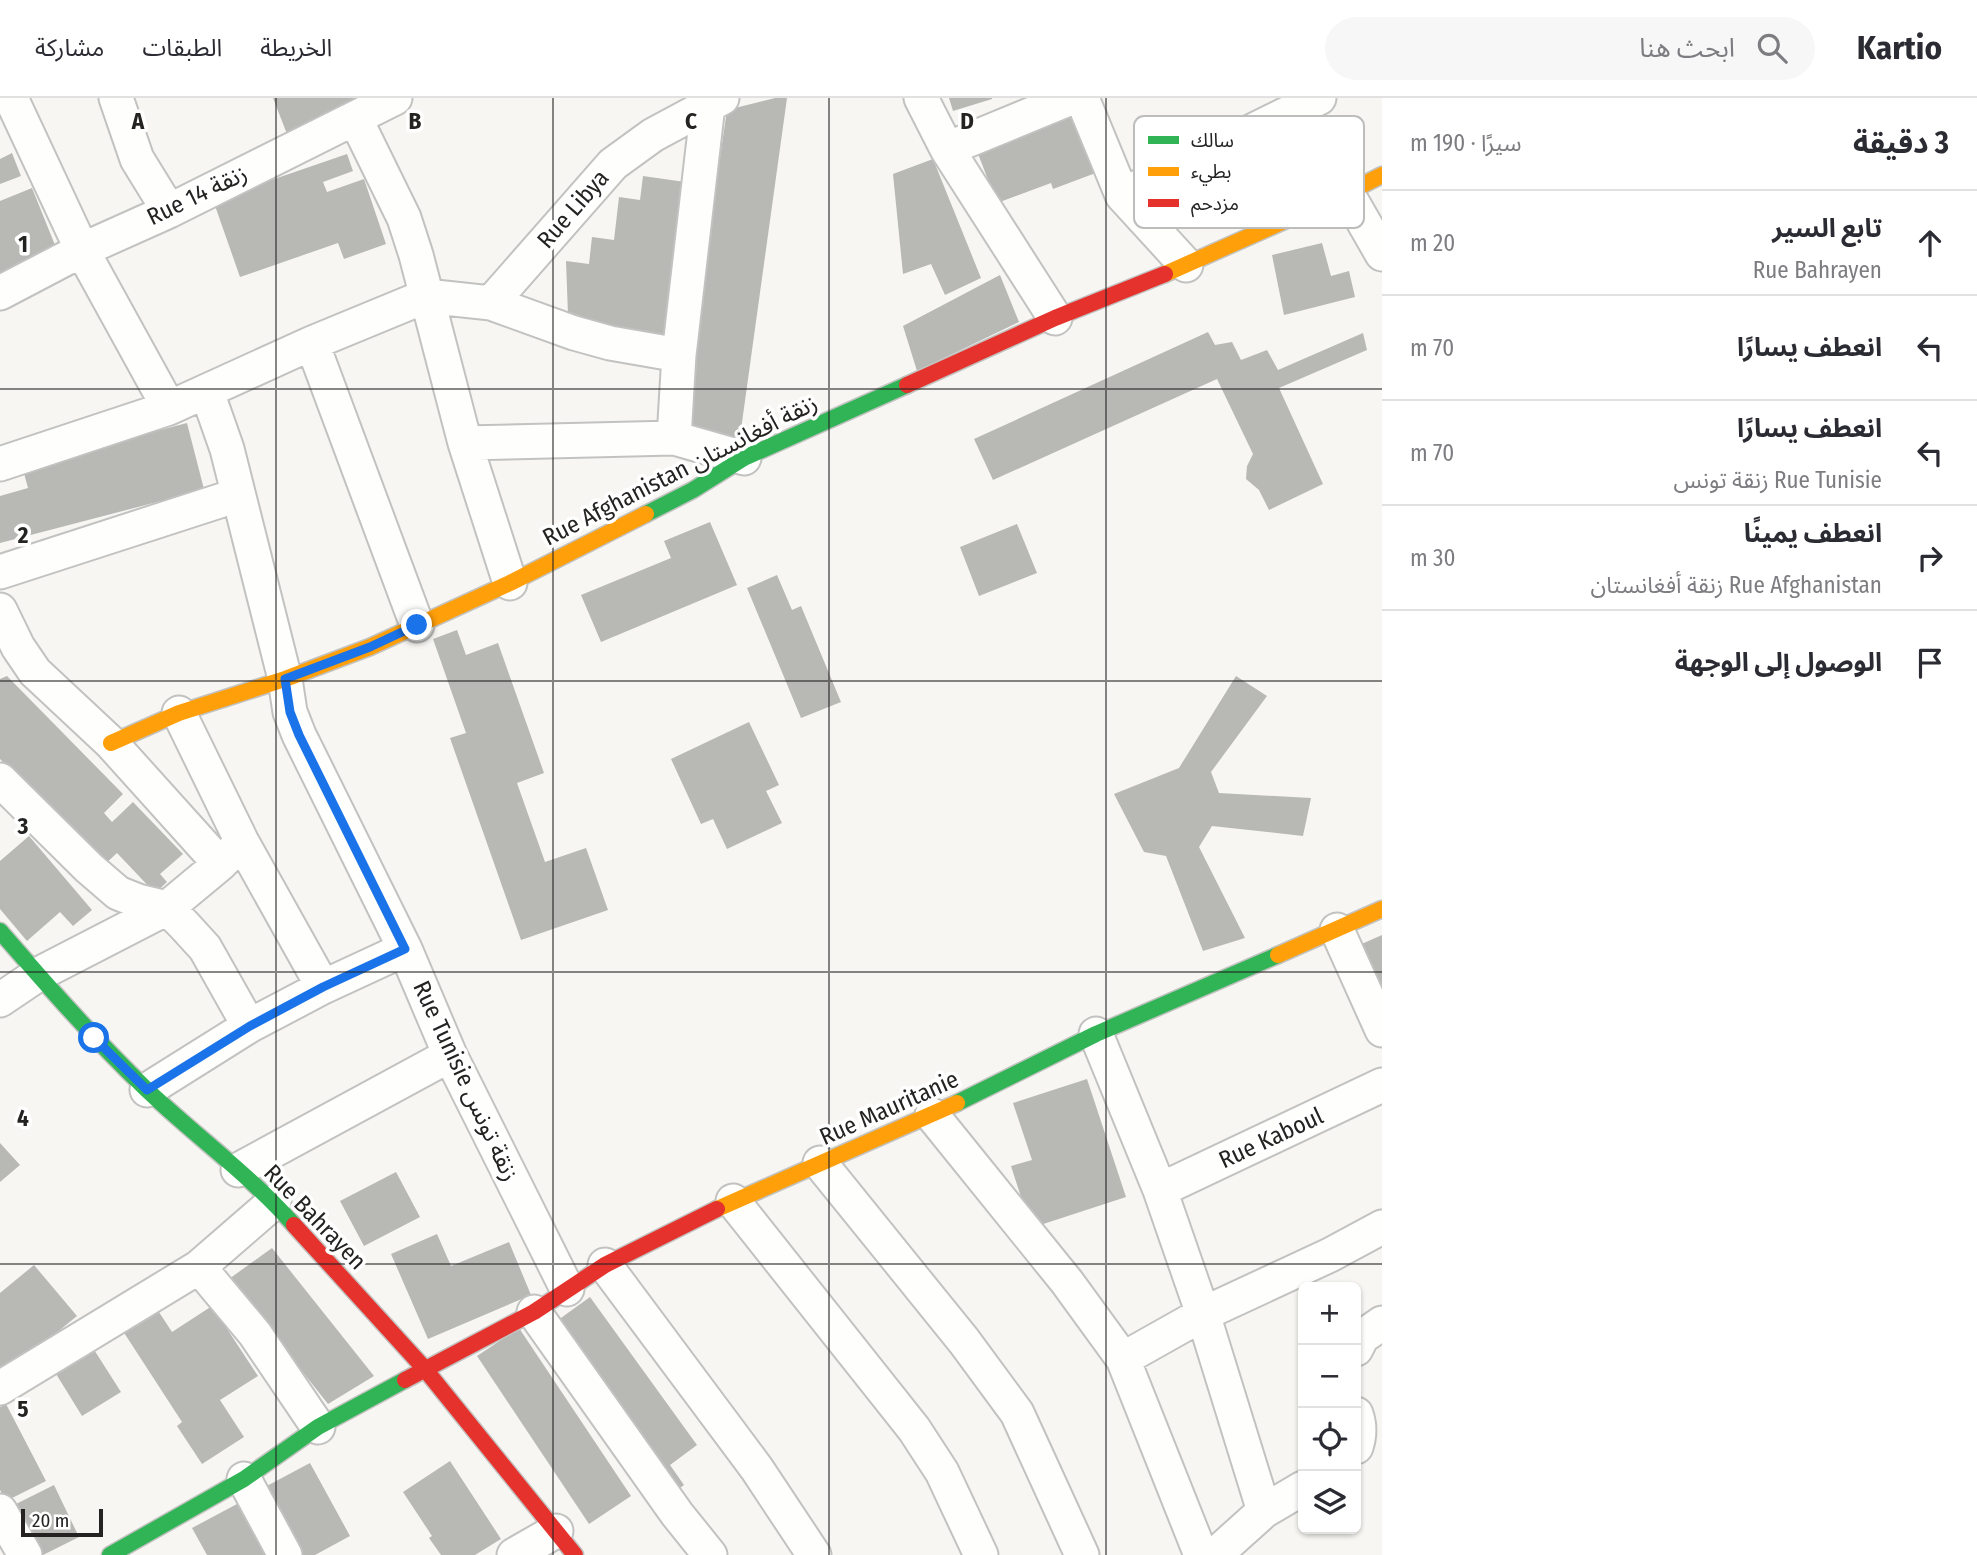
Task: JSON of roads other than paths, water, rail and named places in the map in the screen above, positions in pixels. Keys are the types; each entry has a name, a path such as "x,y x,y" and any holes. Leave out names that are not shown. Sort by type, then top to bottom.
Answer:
{"street":[{"path":"11,98 82,250 169,408"},
{"path":"116,98 137,159 169,211"},
{"name":"Rue 14 زنقة","path":"0,293 82,250 169,211 395,98"},
{"path":"921,98 947,149 1055,318"},
{"path":"947,149 1071,98"},
{"path":"1082,98 1122,195 1134,208"},
{"path":"1283,116 1320,98"},
{"path":"674,438 679,355 716,102"},
{"name":"Rue Libya","path":"491,303 613,164 653,135 716,102"},
{"path":"355,118 404,218 465,443 510,583"},
{"name":"Rue Afghanistan زنقة أفغانستان","path":"1364,184 1382,175"},
{"path":"1122,195 1134,189"},
{"path":"1364,223 1382,254"},
{"path":"1152,228 1186,265"},
{"name":"Rue Afghanistan زنقة أفغانستان","path":"111,743 179,713 285,679 370,647 510,583 693,490 744,458 1055,318 1269,228"},
{"path":"0,464 169,408 312,343 426,296 491,303 610,343 679,355"},
{"path":"312,343 417,625"},
{"name":"Rue Tunisie زنقة تونس","path":"207,392 227,449 285,679 290,712 299,735 405,949 450,1055 567,1289"},
{"path":"465,443 674,438 744,458"},
{"path":"0,572 238,495"},
{"path":"0,610 9,652 36,672 231,853 323,987"},
{"path":"179,713 231,853"},
{"path":"0,780 118,893 167,908 205,948 250,1026"},
{"path":"0,1000 37,975 167,908 231,853"},
{"name":"Rue Mauritanie","path":"110,1555 244,1479 318,1427 382,1394 424,1368 534,1312 605,1265 733,1201 932,1115 1096,1034 1382,909"},
{"path":"1337,930 1382,1030"},
{"name":"Rue Bahrayen","path":"0,931 94,1038 147,1090 274,1202 424,1368 566,1543"},
{"path":"147,1090 250,1026 323,987 405,949"},
{"path":"1096,1034 1160,1190 1203,1314 1264,1511"},
{"path":"238,1170 450,1055"},
{"name":"Rue Kaboul","path":"1160,1190 1382,1085"},
{"path":"932,1115 1067,1282 1123,1359 1200,1555"},
{"path":"820,1163 964,1340 1017,1413 1082,1555"},
{"path":"733,1201 914,1429 942,1472 981,1555"},
{"path":"0,1388 199,1267 274,1202"},
{"path":"1123,1359 1203,1314 1330,1255 1382,1227"},
{"path":"605,1265 757,1469 814,1555"},
{"path":"199,1267 255,1334 318,1427"},
{"path":"534,1312 677,1514 710,1555"},
{"path":"1358,1345 1362,1337 1382,1323"},
{"path":"244,1479 285,1555"},
{"path":"1215,1555 1264,1511 1298,1491"},
{"path":"0,1511 25,1555"},
{"path":"514,1555 566,1543"}]}
